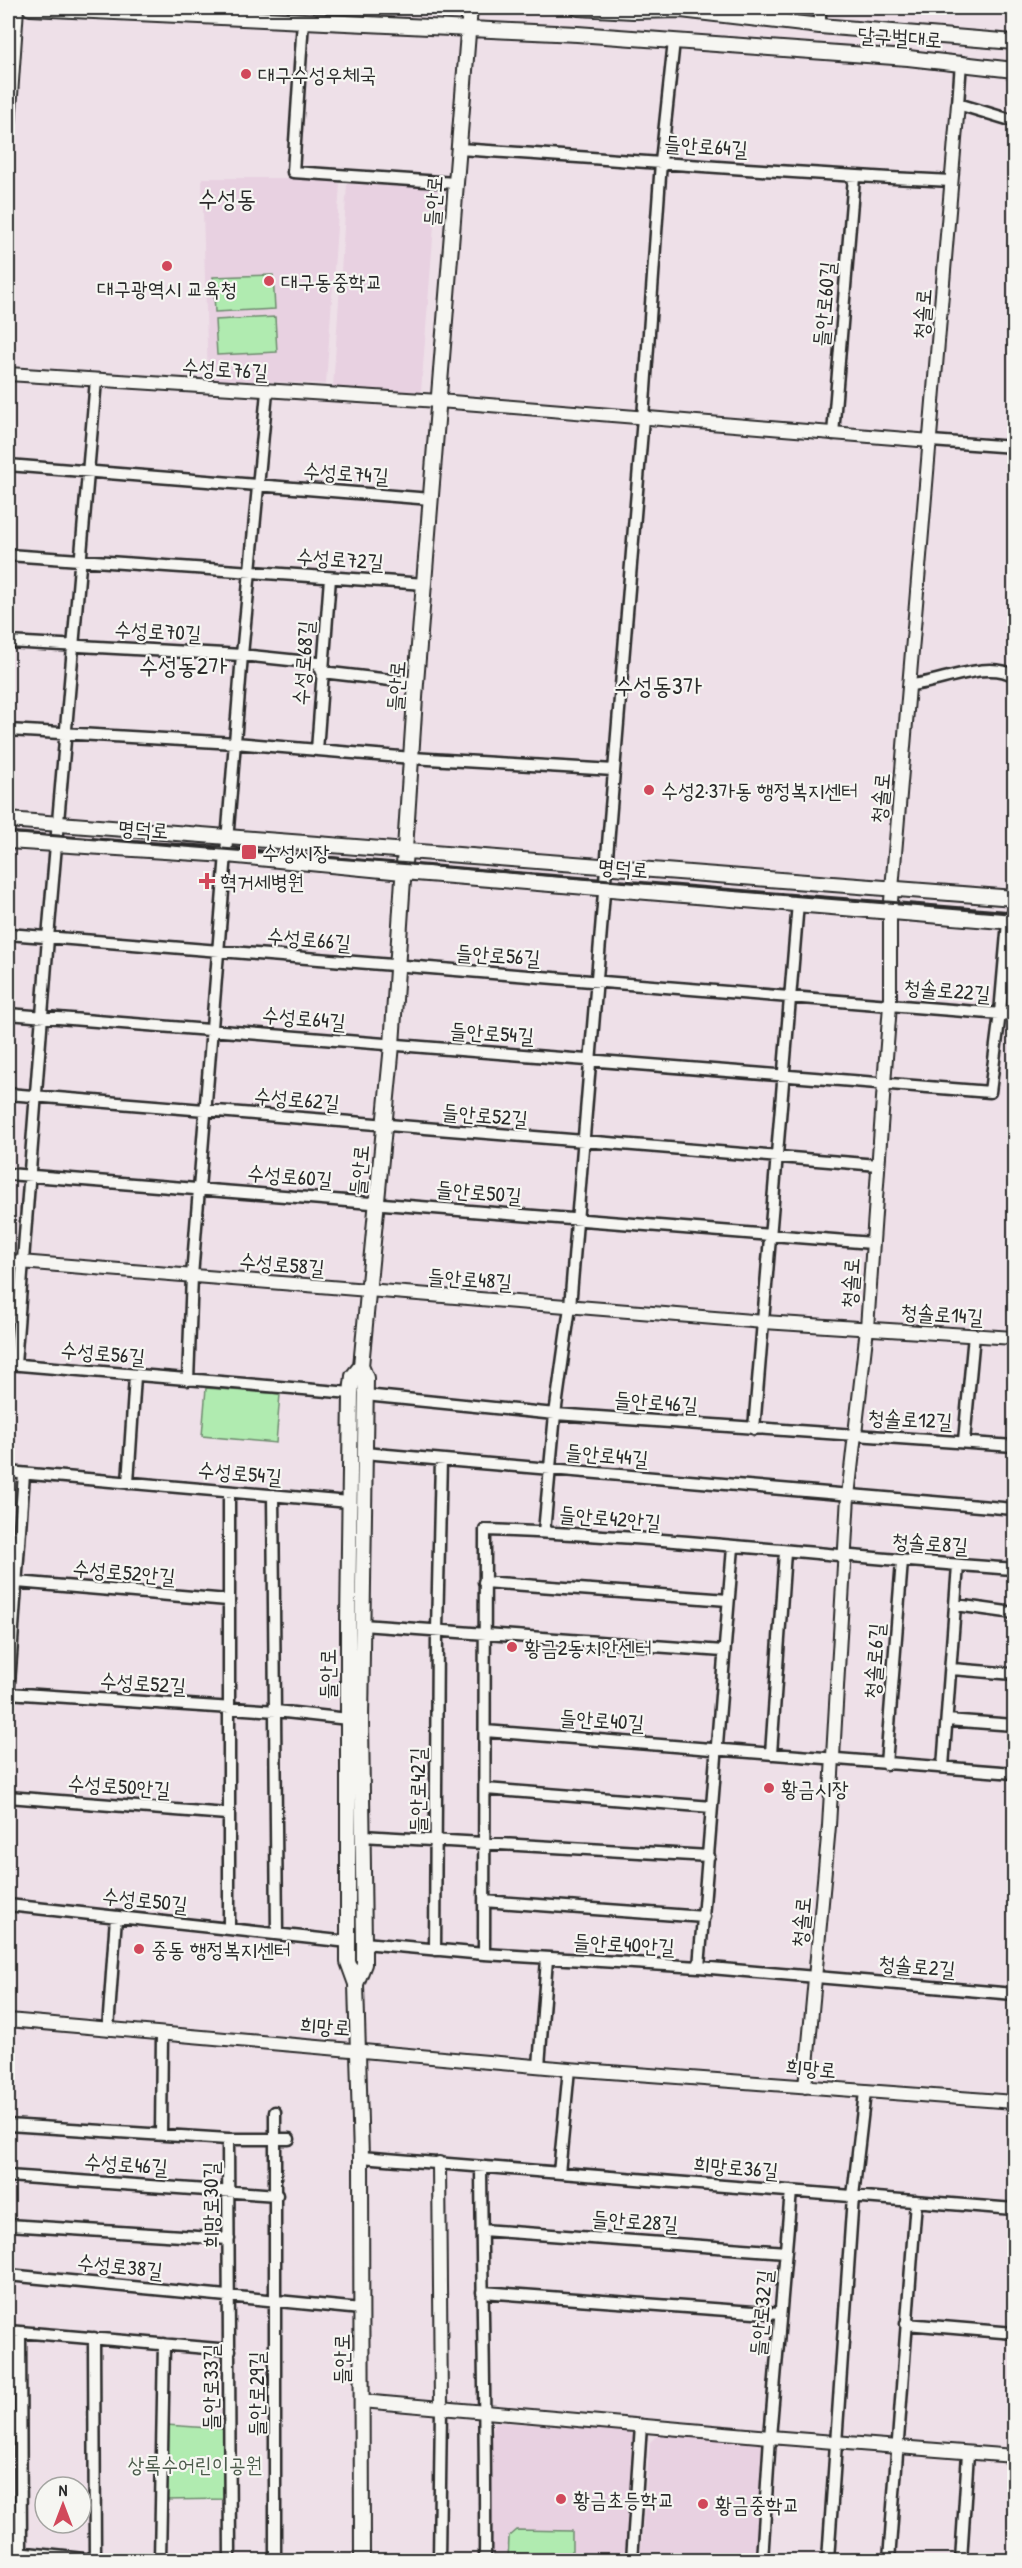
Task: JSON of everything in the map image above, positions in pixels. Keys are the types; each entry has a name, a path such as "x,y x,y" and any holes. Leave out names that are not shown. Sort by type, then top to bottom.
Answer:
{"main road":[{"path":"8,125 16,8"},
{"name":"달구벌대로","path":"30,8 674,41 962,62 1014,70"},
{"name":"들안로","path":"356,1984 364,1964 362,1625 364,1453 358,1394 353,1376 361,1366 392,1045 416,683 471,8"},
{"name":"달구벌대로","path":"578,8 682,9 820,26 1014,42"},
{"name":"명덕로","path":"8,820 1014,898"},
{"name":"명덕로","path":"8,841 227,855 403,872 1011,922"},
{"name":"들안로","path":"358,1394 349,1502 348,1962 356,1984 359,2049 362,2560"}],"street":[{"path":"820,8 820,26"},
{"path":"303,21 293,172 455,183"},
{"path":"544,1532 555,1414 570,1306 643,418 661,162 674,41"},
{"path":"962,62 958,104 1014,121"},
{"name":"청솔로","path":"805,2087 822,1923 843,1557 867,1328 890,1005 892,887 958,104"},
{"name":"들안로64길","path":"458,149 854,177 951,181"},
{"name":"들안로60길","path":"833,434 854,177"},
{"name":"수성로76길","path":"8,374 439,401"},
{"path":"23,1262 28,1176 96,380"},
{"path":"188,1380 192,1276 242,655 267,392"},
{"path":"439,401 1014,447"},
{"name":"수성로74길","path":"8,465 258,487 431,499"},
{"name":"수성로72길","path":"8,555 81,558 251,573 425,584"},
{"name":"수성로68길","path":"316,750 330,578"},
{"name":"수성로70길","path":"8,642 242,655 318,663 322,672"},
{"path":"910,685 928,684 981,670 1004,671 1014,676"},
{"path":"322,672 416,683"},
{"path":"8,730 235,743 412,758 614,770"},
{"path":"754,1428 798,903"},
{"name":"청솔로22길","path":"1000,1014 1011,922"},
{"name":"수성로66길","path":"8,934 397,967"},
{"name":"들안로56길","path":"397,967 890,1005"},
{"name":"청솔로22길","path":"890,1005 1014,1015"},
{"name":"수성로64길","path":"8,1014 392,1045"},
{"name":"들안로54길","path":"392,1045 990,1092 1000,1014"},
{"name":"수성로62길","path":"8,1094 384,1126"},
{"name":"들안로52길","path":"384,1126 878,1165"},
{"name":"수성로60길","path":"8,1174 377,1203"},
{"name":"들안로50길","path":"377,1203 872,1243"},
{"name":"수성로58길","path":"8,1261 368,1291"},
{"name":"수성로56길","path":"23,1262 11,1364 358,1394"},
{"name":"들안로48길","path":"368,1291 867,1328"},
{"name":"청솔로14길","path":"867,1328 1014,1338"},
{"name":"청솔로12길","path":"964,1441 974,1335"},
{"path":"128,1483 135,1376"},
{"name":"들안로46길","path":"358,1394 555,1414 854,1435"},
{"name":"청솔로12길","path":"854,1435 1014,1446"},
{"name":"들안로44길","path":"364,1453 848,1496"},
{"name":"들안로42길","path":"435,1950 437,1630 441,1460"},
{"name":"수성로54길","path":"8,1473 349,1502"},
{"path":"8,1700 24,1474"},
{"path":"229,1492 227,1814 229,1929"},
{"path":"273,1495 277,1934"},
{"path":"848,1496 1014,1509"},
{"name":"들안로42안길","path":"483,1634 485,1530 544,1532 843,1557"},
{"path":"699,1967 733,1547"},
{"path":"771,1754 785,1552"},
{"name":"청솔로8길","path":"843,1557 1014,1569"},
{"name":"청솔로6길","path":"886,1764 902,1561"},
{"path":"943,1767 958,1565"},
{"name":"수성로52안길","path":"17,1582 228,1600"},
{"path":"484,1582 728,1600"},
{"path":"956,1605 1014,1613"},
{"path":"362,1625 723,1651"},
{"path":"364,1943 484,1954 486,1789 483,1634"},
{"path":"952,1669 1014,1674"},
{"name":"수성로52길","path":"8,1693 276,1711 348,1719"},
{"path":"947,1720 1014,1725"},
{"name":"들안로40길","path":"485,1731 716,1748"},
{"path":"716,1748 833,1760 1014,1773"},
{"path":"486,1789 712,1806"},
{"name":"수성로50안길","path":"8,1797 227,1814"},
{"path":"362,1836 709,1856"},
{"name":"들안로40안길","path":"484,1901 704,1917"},
{"name":"수성로50길","path":"8,1905 349,1942"},
{"path":"108,2029 116,1917"},
{"name":"들안로40안길","path":"484,1954 699,1967 815,1977"},
{"path":"539,2066 547,1959"},
{"name":"청솔로2길","path":"815,1977 1014,1994"},
{"name":"희망로","path":"8,2019 569,2069 1014,2102"},
{"path":"161,2134 162,2034"},
{"path":"361,2157 560,2173 569,2069"},
{"name":"희망로","path":"853,2196 865,2092"},
{"path":"275,2112 276,2300"},
{"name":"수성로46길","path":"8,2125 161,2134"},
{"name":"희망로30길","path":"161,2134 228,2139 230,2296"},
{"path":"228,2139 289,2139"},
{"path":"439,2163 440,2560"},
{"path":"481,2166 486,2412 485,2560"},
{"name":"희망로36길","path":"560,2173 1014,2209"},
{"name":"수성로46길","path":"8,2176 277,2195"},
{"name":"들안로32길","path":"762,2560 791,2191"},
{"path":"828,2560 853,2196"},
{"path":"889,2560 916,2201"},
{"name":"수성로38길","path":"8,2225 229,2239"},
{"name":"들안로28길","path":"482,2230 786,2252"},
{"name":"수성로38길","path":"8,2275 230,2296"},
{"path":"482,2292 780,2314"},
{"path":"230,2296 362,2308"},
{"name":"들안로33길","path":"230,2296 230,2560"},
{"name":"들안로29길","path":"275,2560 276,2300"},
{"path":"906,2324 1014,2333"},
{"path":"8,2331 230,2350"},
{"path":"20,2332 21,2552"},
{"path":"8,2551 94,2560 94,2338"},
{"path":"160,2560 164,2344"},
{"path":"362,2401 770,2438 1014,2456"},
{"path":"632,2560 641,2425"},
{"path":"8,2444 21,2445"},
{"path":"961,2560 968,2453"}],"shaded area":[{"name":"대구동중학교","path":"202,178 320,178 340,184 326,384 208,379"},
{"path":"347,184 437,188 421,392 333,387"},
{"name":"황금초등학교","path":"495,2422 630,2431 634,2438 625,2560 491,2560 492,2432"},
{"name":"황금중학교","path":"657,2435 762,2442 766,2447 758,2560 640,2560 650,2442"}],"green space":[{"path":"273,275 275,309 215,312 213,277"},
{"path":"275,317 277,352 217,355 215,320"},
{"path":"206,1388 280,1394 276,1443 202,1436"},
{"name":"상록수어린이공원","path":"166,2425 224,2429 225,2499 165,2500"},
{"path":"516,2530 572,2531 572,2560 508,2560 509,2536"}],"railway":[{"path":"8,832 1014,912"}],"place":[{"name":"대구수성우체국","path":"246,74"},
{"name":"대구광역시 교육청","path":"167,266"},
{"name":"대구동중학교","path":"269,281"},
{"name":"수성2·3가동 행정복지센터","path":"649,790"},
{"name":"수성시장","path":"249,852"},
{"name":"혁거세병원","path":"207,881"},
{"name":"황금2동치안센터","path":"512,1647"},
{"name":"황금시장","path":"769,1788"},
{"name":"중동 행정복지센터","path":"139,1949"},
{"name":"황금초등학교","path":"561,2499"},
{"name":"황금중학교","path":"703,2504"}],"district":[{"name":"수성동","path":"227,198"},
{"name":"수성동2가","path":"183,665"},
{"name":"수성동3가","path":"658,685"}]}
